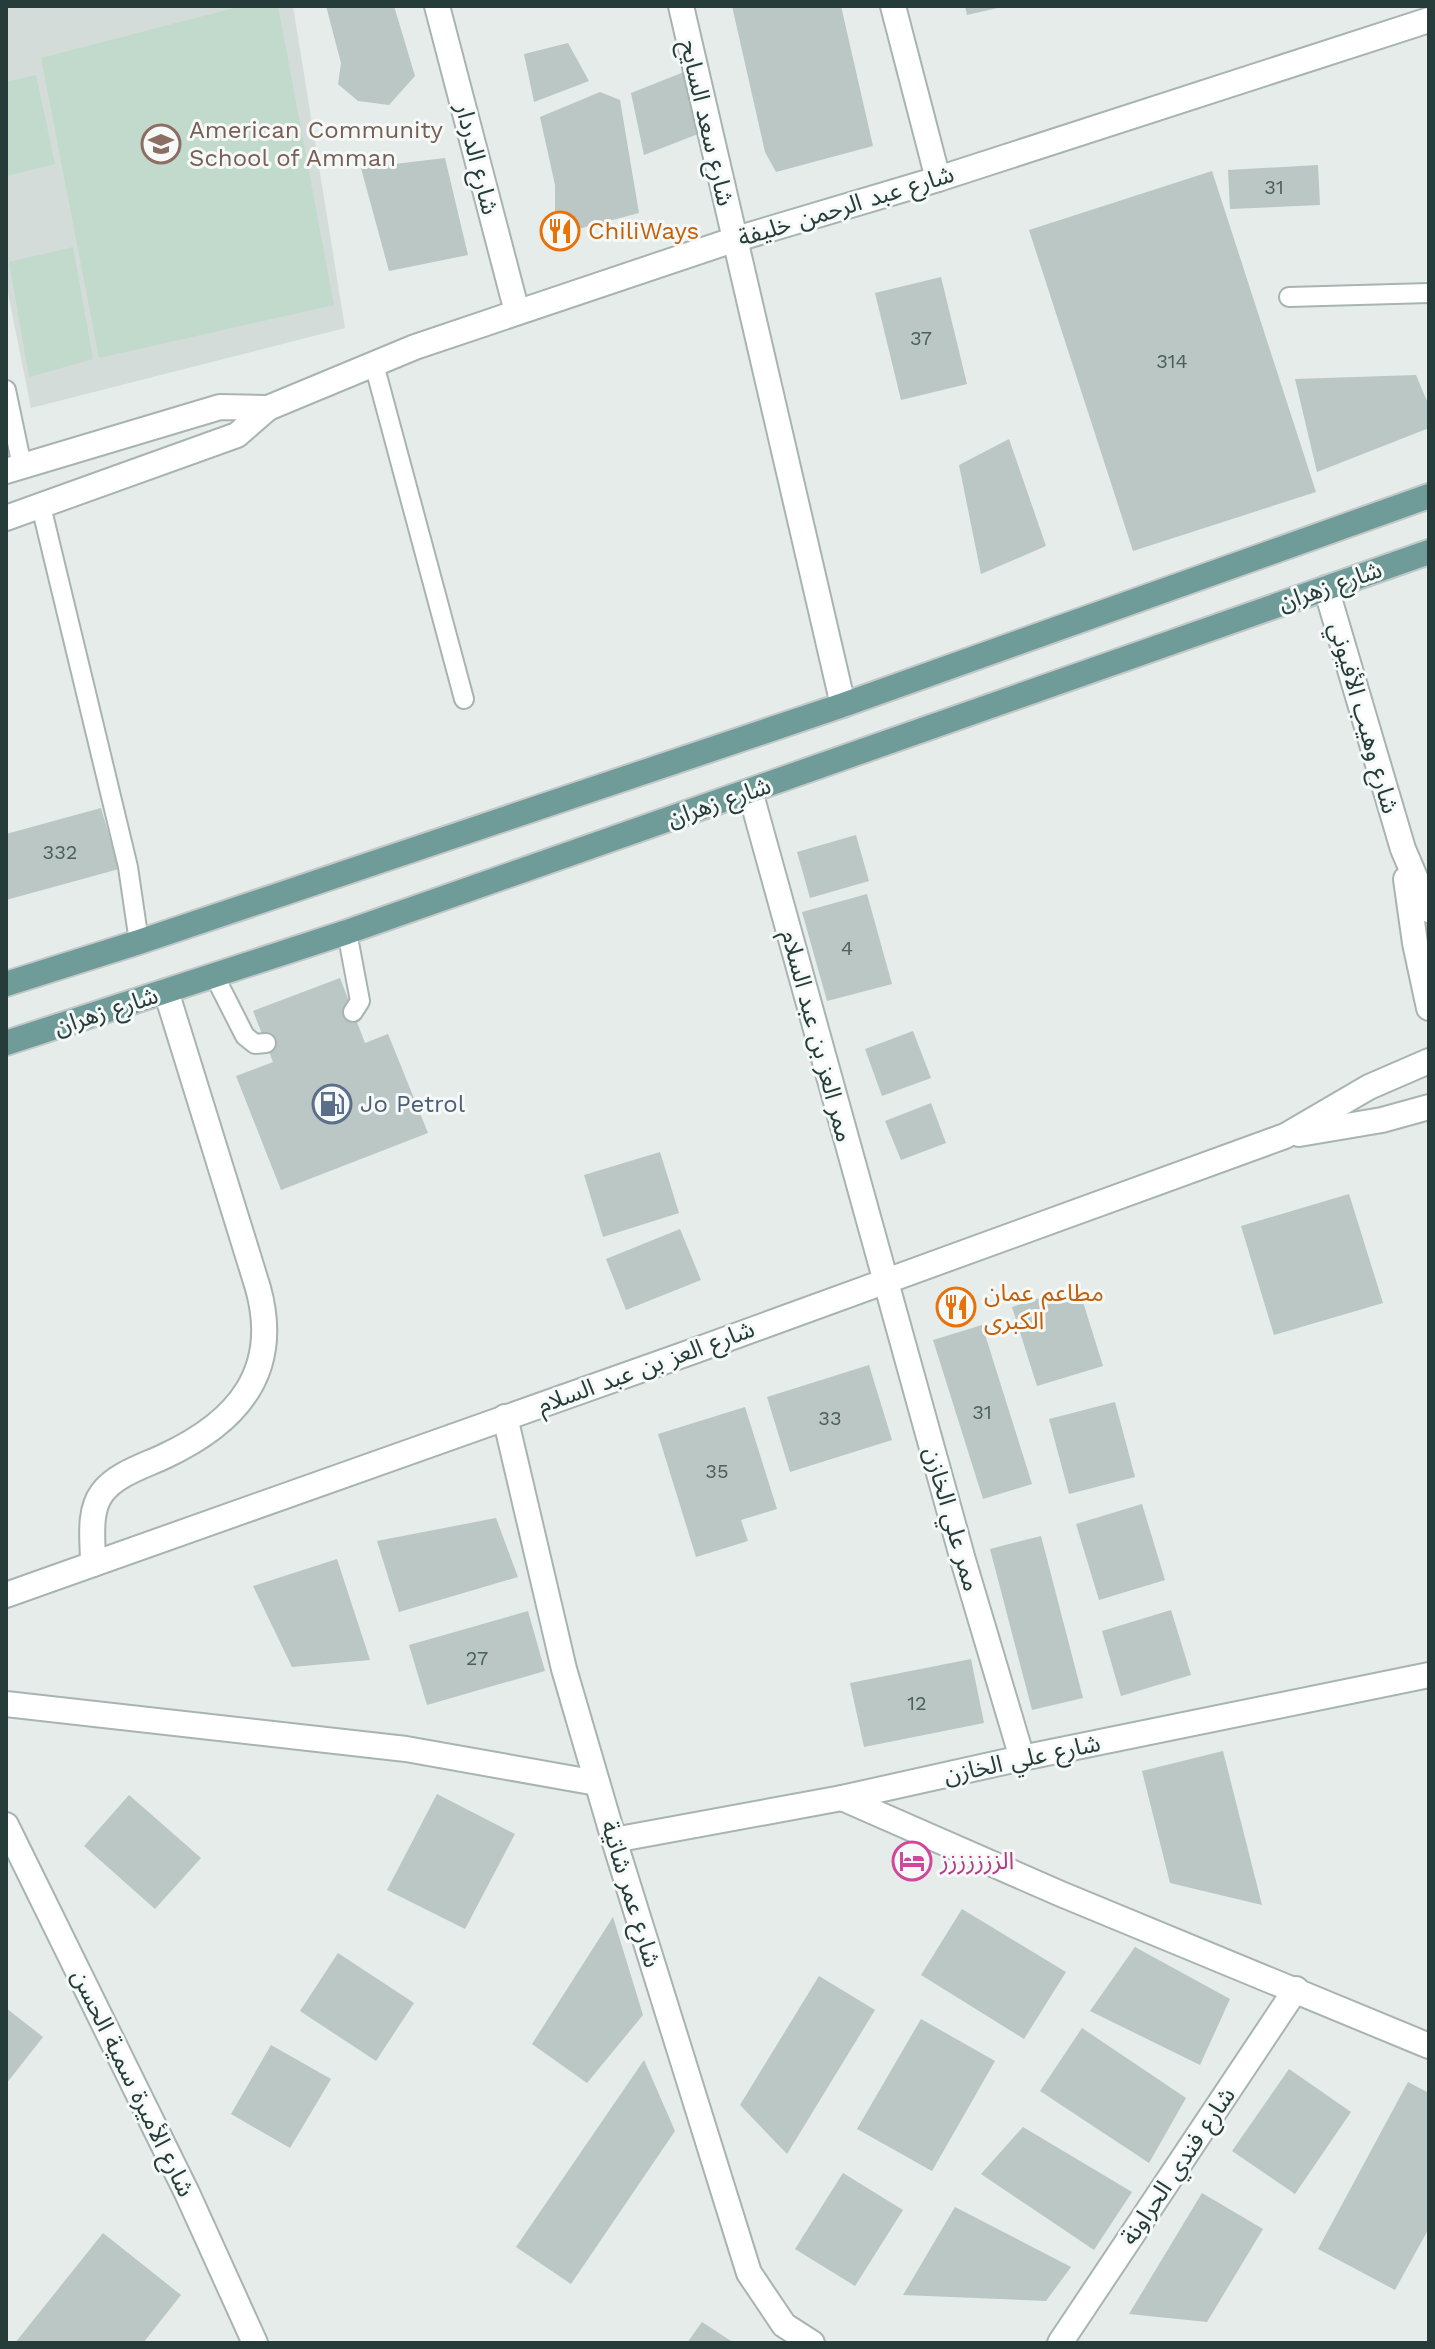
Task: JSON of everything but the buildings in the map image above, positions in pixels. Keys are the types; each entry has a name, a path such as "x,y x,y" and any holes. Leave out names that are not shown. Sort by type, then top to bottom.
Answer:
{"main road":[{"path":"8,981 139,942 843,705 1429,496"},
{"name":"شارع زهران","path":"6,1043 347,932 1429,552"}],"street":[{"name":"شارع الدردار","path":"437,6 517,312"},
{"name":"شارع سعد السايح","path":"681,6 843,705"},
{"path":"893,6 938,179"},
{"name":"شارع عبد الرحمن خليفة","path":"6,518 237,435 268,408 374,364 517,312 733,240 938,179 1429,20"},
{"name":"شارع عبد الرحمن خليفة","path":"14,469 220,407 268,408"},
{"name":"شارع وهيب الأفيوني","path":"1326,588 1403,849 1429,910"},
{"name":"ممر العز بن عبد السلام","path":"750,791 885,1280"},
{"name":"شارع وهيب الأفيوني","path":"1403,849 1415,943 1429,1008"},
{"path":"93,1564 93,1515 101,1494 120,1477 174,1452 220,1423 248,1391 264,1351 266,1330 261,1298 166,991"},
{"name":"شارع العز بن عبد السلام","path":"1285,1136 1369,1087 1429,1061"},
{"name":"شارع العز بن عبد السلام","path":"6,1595 680,1356 1285,1136 1382,1120 1429,1107"},
{"name":"ممر علي الخازن","path":"885,1280 1022,1758"},
{"name":"شارع عمر شاتية","path":"505,1417 564,1669 749,2273 784,2325 812,2343"},
{"name":"شارع علي الخازن","path":"614,1840 842,1798 1429,1675"},
{"path":"6,1704 406,1749 597,1783"},
{"path":"842,1798 1061,1894 1429,2046"},
{"name":"شارع الأميرة سمية الحسن","path":"6,1825 187,2193 255,2343"},
{"name":"شارع فندي الحراونة","path":"1060,2343 1296,1989"}],"lane":[{"path":"1289,297 1429,293"},
{"path":"374,364 464,699"},
{"path":"6,390 14,469"},
{"path":"41,506 128,867 139,942"},
{"path":"347,932 360,1001 353,1012"},
{"path":"214,975 245,1036 255,1044 266,1043"}],"shaded area":[{"name":"American Community School of Amman","path":"6,6 293,6 345,328 31,408 6,283"}],"green space":[{"name":"American Community School of Amman","path":"242,6 278,6 334,305 99,358 41,58"},
{"path":"36,75 55,164 6,176 6,82"},
{"path":"73,247 93,359 29,377 9,262"}],"place":[{"name":"American Community School of Amman","path":"161,144"},
{"name":"ChiliWays","path":"560,231"},
{"name":"Jo Petrol","path":"332,1104"},
{"name":"مطاعم عمان الكبرى","path":"956,1307"},
{"name":"الززززززز","path":"912,1861"}]}
